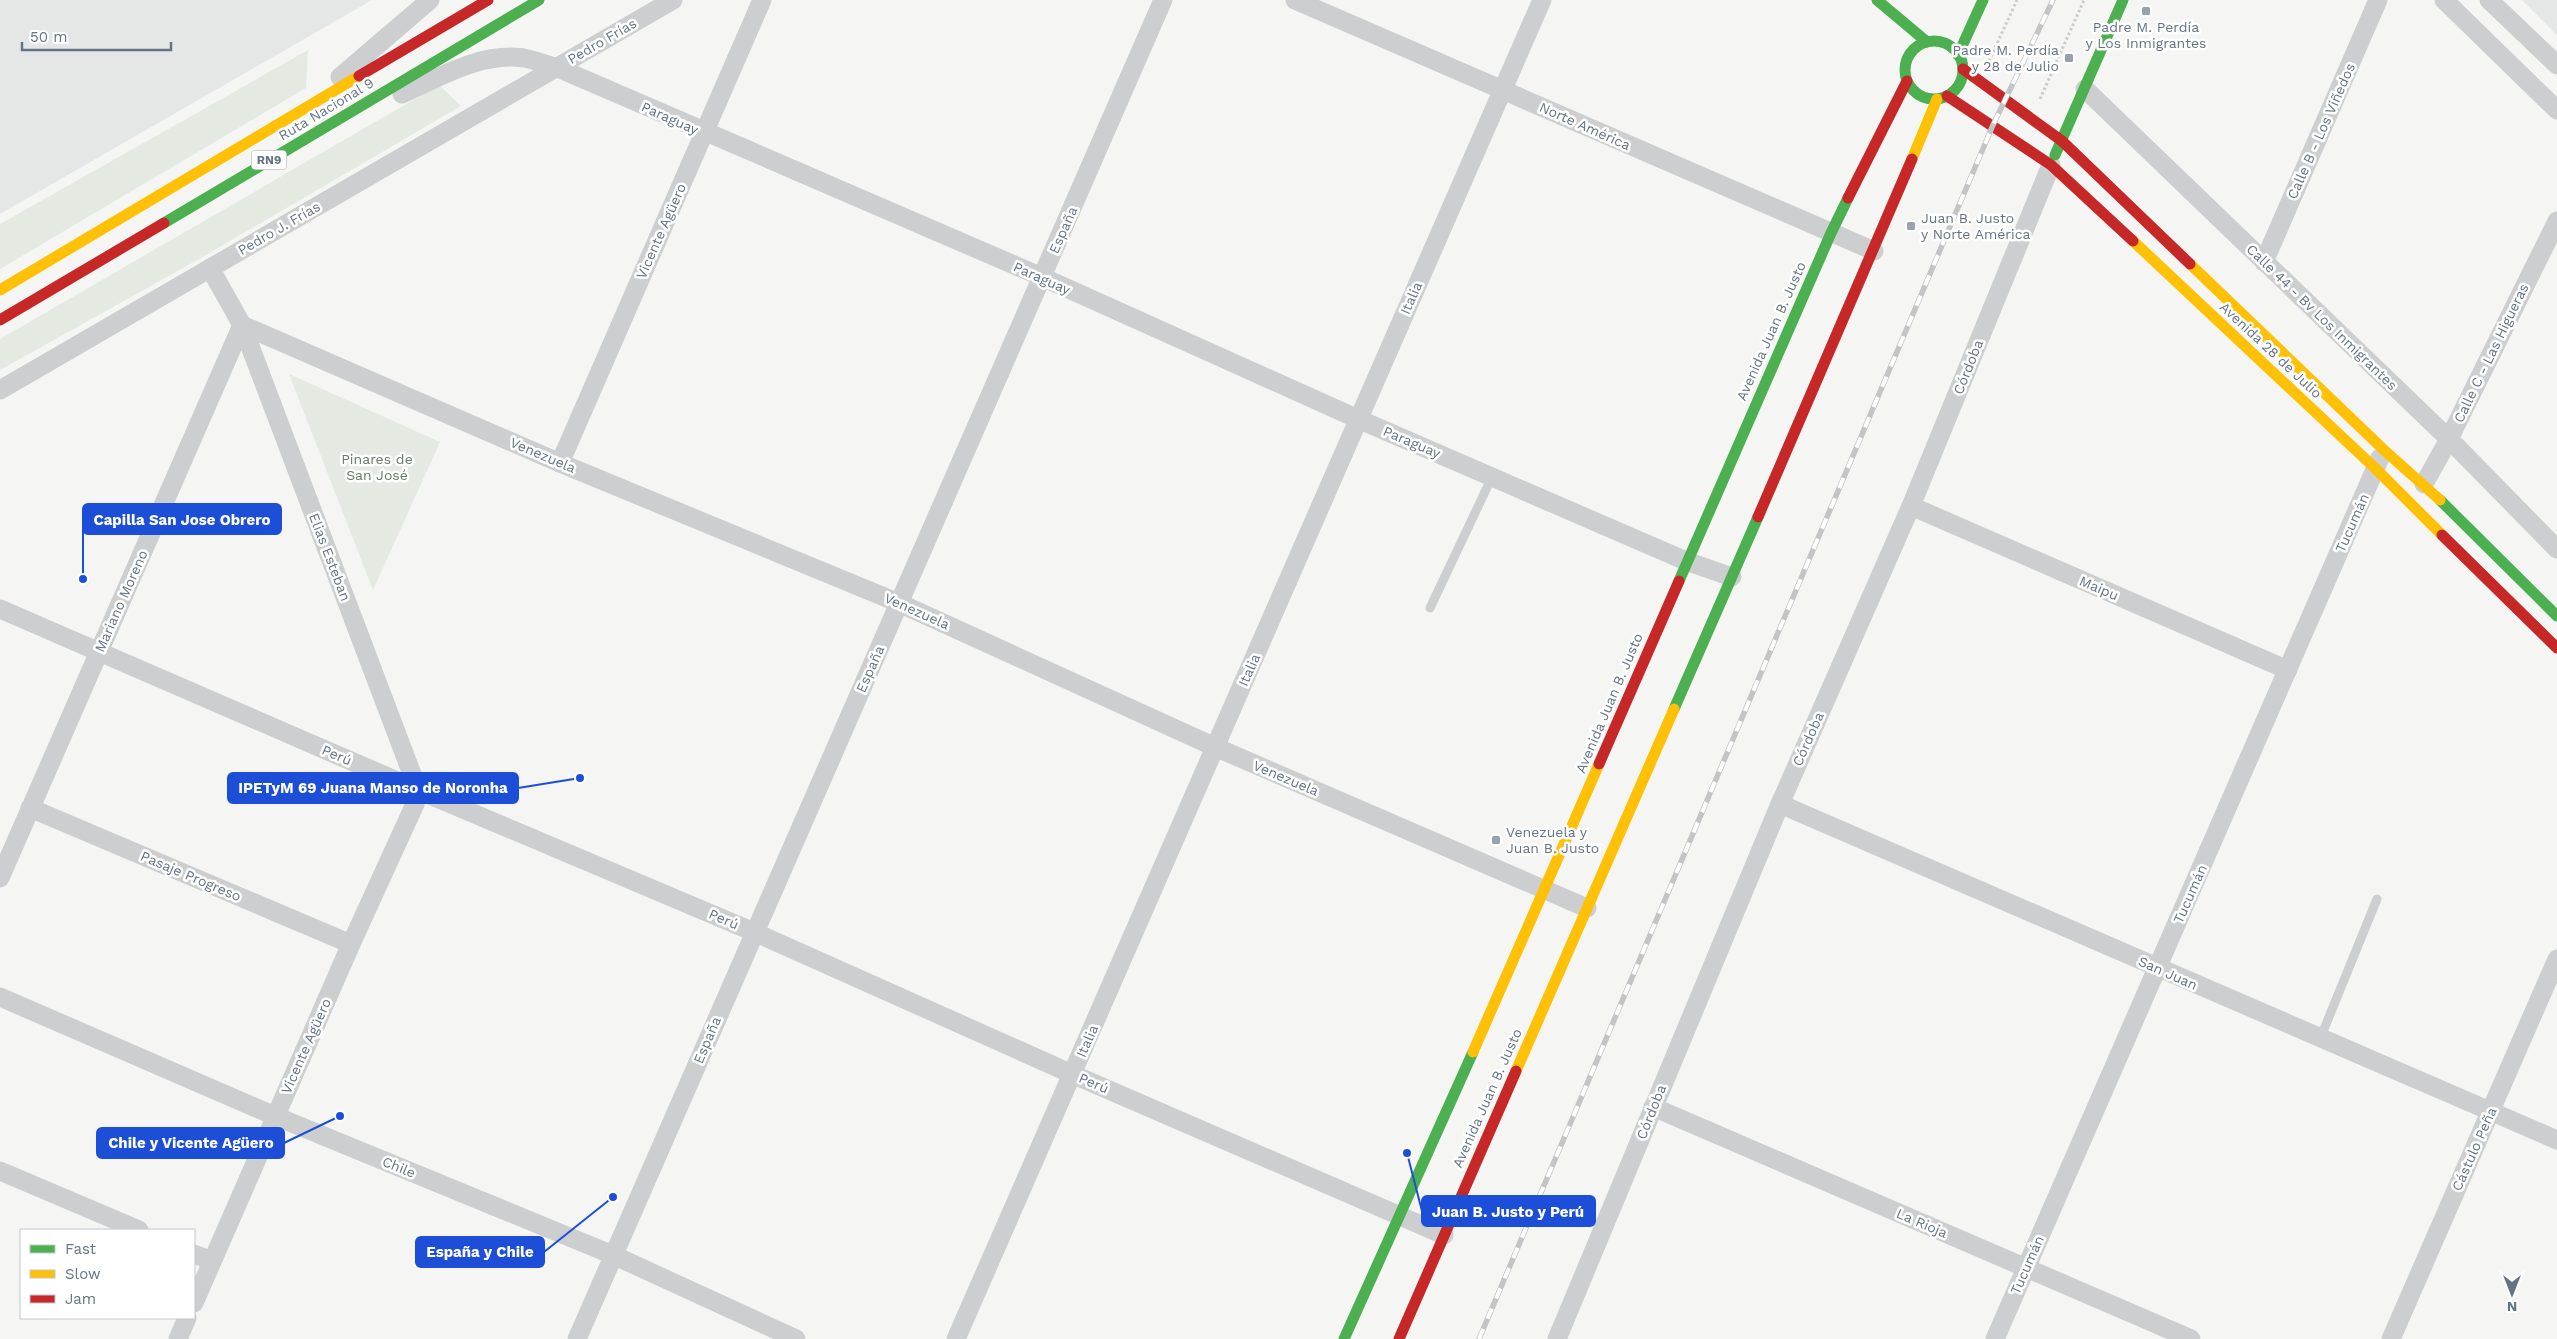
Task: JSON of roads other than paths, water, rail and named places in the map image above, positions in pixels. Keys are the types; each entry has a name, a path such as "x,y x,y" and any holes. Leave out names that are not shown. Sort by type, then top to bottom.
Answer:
{"main road":[{"name":"Ruta Nacional 9","path":"0,290 488,0"},
{"name":"Ruta Nacional 9","path":"0,320 539,0"},
{"path":"1877,0 1888,12 1928,42"},
{"path":"1958,55 1983,0"},
{"name":"Córdoba","path":"2051,164 2123,0"},
{"path":"1888,12 1894,30"},
{"path":"1899,48 1905,66 1907,81 1919,95 1942,97 1959,85 1963,69 1958,55 1947,39 1928,42 1912,51 1905,66"},
{"name":"Avenida 28 de Julio","path":"1963,69 2062,141 2384,450 2424,484 2557,616"},
{"name":"Avenida Juan B. Justo","path":"1344,1339 1401,1216 1831,233 1907,81"},
{"name":"Avenida 28 de Julio","path":"1942,97 2051,164 2376,469 2557,648"},
{"name":"Avenida Juan B. Justo","path":"1399,1339 1942,97"}],"street":[{"path":"300,110 430,0"},
{"name":"Pedro Frías","path":"558,68 672,0"},
{"name":"Vicente Agüero","path":"560,463 762,0"},
{"name":"España","path":"577,1339 1163,0"},
{"name":"Norte América","path":"1295,0 1874,251"},
{"name":"Italia","path":"956,1339 1542,0"},
{"name":"Calle B - Los Viñedos","path":"2264,262 2378,0"},
{"path":"2444,0 2557,110"},
{"path":"2489,0 2557,66"},
{"name":"Paraguay","path":"346,114 399,96 471,63 500,58 523,58 558,68 1042,277 1358,419 1686,561 1732,577"},
{"name":"Pedro J. Frías","path":"0,390 558,68"},
{"name":"Calle 44 - Bv Los Inmigrantes","path":"2085,89 2449,438 2557,549"},
{"name":"Córdoba","path":"1558,1339 1780,804 1911,506 2051,164"},
{"name":"Calle C - Las Higueras","path":"2424,484 2449,438 2557,221"},
{"name":"Elias Esteban","path":"210,268 242,325 418,790"},
{"name":"Venezuela","path":"242,325 560,463 899,603 1215,747 1587,908"},
{"name":"Mariano Moreno","path":"0,878 242,325"},
{"name":"Tucumán","path":"1995,1339 2384,450"},
{"name":"Maipu","path":"1911,506 2288,670"},
{"name":"Perú","path":"0,609 418,790 754,932 1072,1074 1444,1235"},
{"name":"Vicente Agüero","path":"195,1301 351,944 415,804 418,790"},
{"name":"San Juan","path":"1780,804 2157,969 2557,1140"},
{"name":"Pasaje Progreso","path":"30,808 351,944"},
{"name":"Cástulo Peña","path":"2391,1339 2557,960"},
{"name":"Chile","path":"0,997 275,1116 613,1256 796,1339"},
{"name":"La Rioja","path":"1653,1107 2191,1339"},
{"path":"0,1171 137,1229"},
{"path":"195,1254 212,1261"},
{"path":"178,1339 187,1319"}],"lane":[{"path":"1430,608 1492,477"},
{"path":"2320,1039 2377,899"}],"railway":[{"path":"1479,1339 1993,125 2053,0"}],"place":[{"name":"Padre M. Perdía y Los Inmigrantes","path":"2146,11"},
{"name":"Padre M. Perdía y 28 de Julio","path":"2069,58"},
{"name":"Juan B. Justo y Norte América","path":"1911,226"},
{"name":"Capilla San Jose Obrero","path":"83,579"},
{"name":"IPETyM 69 Juana Manso de Noronha","path":"580,778"},
{"name":"Venezuela y Juan B. Justo","path":"1496,840"},
{"name":"Chile y Vicente Agüero","path":"340,1116"},
{"name":"Juan B. Justo y Perú","path":"1407,1153"},
{"name":"España y Chile","path":"613,1197"}],"park label":[{"name":"Pinares de San José","path":"377,468"}]}
